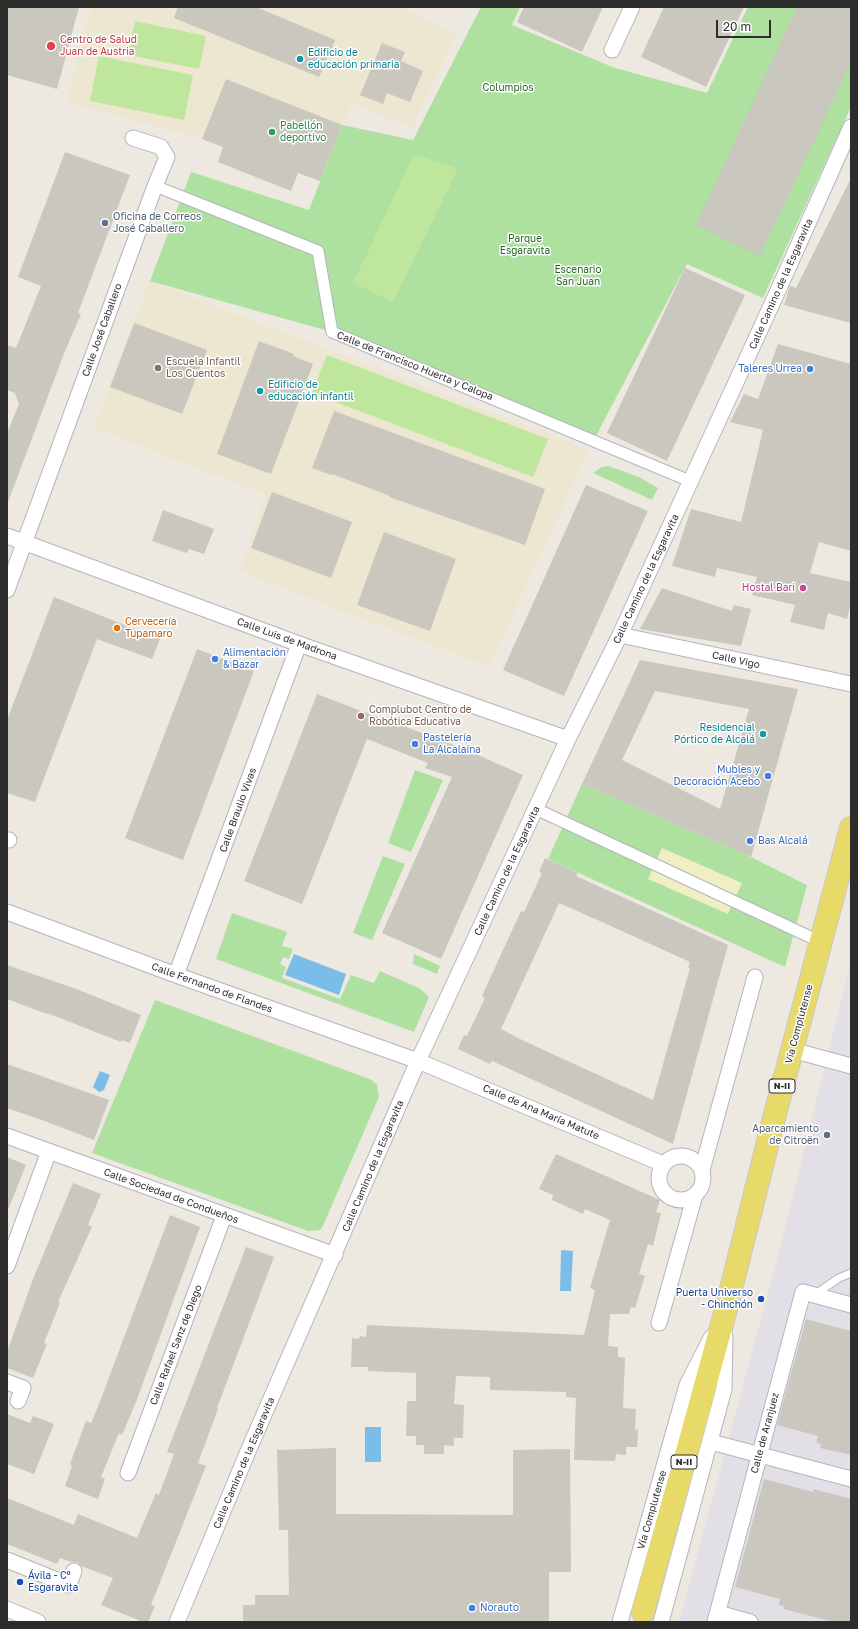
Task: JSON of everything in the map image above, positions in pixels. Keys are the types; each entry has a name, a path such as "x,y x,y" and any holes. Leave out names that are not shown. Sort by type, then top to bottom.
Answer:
{"main road":[{"name":"Vía Complutense","path":"652,1617 725,1313 792,1050 850,836"}],"street":[{"path":"612,50 632,7"},
{"name":"Calle Camino de la Esgaravita","path":"177,1622 249,1449 418,1060 568,739 620,635 851,127"},
{"name":"Calle José Caballero","path":"7,590 23,542 167,157 161,147 133,138"},
{"name":"Calle de Francisco Huerta y Calopa","path":"155,186 318,252 332,332 690,481"},
{"name":"Calle Luis de Madrona","path":"7,536 299,644 568,739"},
{"name":"Calle Vigo","path":"620,635 851,684"},
{"name":"Calle Braulio Vivas","path":"176,975 299,644"},
{"path":"536,809 821,942"},
{"name":"Calle Fernando de Flandes","path":"7,912 176,975 418,1060"},
{"path":"659,1323 695,1195 702,1183 702,1170 755,977"},
{"path":"792,1050 851,1066"},
{"name":"Calle de Ana María Matute","path":"418,1060 663,1164"},
{"name":"Calle Sociedad de Condueños","path":"7,1136 334,1255"},
{"path":"7,1266 49,1151"},
{"path":"695,1195 689,1199 675,1200 663,1191 658,1178 663,1164 674,1157 687,1157 693,1160 702,1170"},
{"name":"Calle Rafael Sanz de Diego","path":"128,1473 224,1216"},
{"name":"Calle de Aranjuez","path":"717,1618 759,1454 804,1292 814,1295"},
{"path":"814,1295 851,1305"},
{"name":"Vía Complutense","path":"652,1617 711,1442 724,1389 725,1313"},
{"name":"Vía Complutense","path":"620,1622 687,1385 725,1313"},
{"path":"7,1382 23,1388 18,1401"},
{"path":"711,1442 851,1479"},
{"path":"7,1560 69,1585 74,1571"},
{"path":"7,1609 38,1622"},
{"path":"717,1618 750,1622"}],"lane":[{"path":"814,1295 839,1278 851,1273"}],"shaded area":[{"path":"91,7 401,7 457,35 412,128 352,104 320,181 298,173 291,191 218,162 223,147 202,139 66,102"},
{"path":"150,281 589,450 489,667 240,572 266,495 94,428"},
{"path":"851,960 851,1622 679,1622 778,1256"}],"green space":[{"name":"Parque Esgaravita","path":"481,7 520,7 512,25 615,68 707,93 748,7 851,7 851,107 763,298 687,264 595,440 332,332 150,281 191,172 309,210 342,125 413,140"},
{"path":"135,21 206,36 199,69 128,55"},
{"path":"99,56 193,75 184,120 90,101"},
{"path":"414,154 458,169 393,302 353,283"},
{"path":"327,355 548,439 533,477 312,393"},
{"path":"608,466 639,477 658,488 652,500 593,473 602,467"},
{"path":"415,770 443,780 411,852 388,843"},
{"path":"582,784 751,857 807,885 785,967 548,859"},
{"path":"383,856 405,864 372,940 353,933"},
{"path":"232,913 287,932 282,946 293,949 289,959 283,957 280,964 286,967 282,978 340,999 351,975 374,983 380,971 419,988 429,997 414,1032 216,959"},
{"path":"414,954 440,966 437,974 413,964"},
{"path":"155,1000 372,1080 377,1085 379,1097 320,1230 308,1231 92,1153"}],"sand":[{"path":"662,848 742,883 728,914 648,879"}],"water":[{"path":"294,954 346,974 339,995 285,975"},
{"path":"100,1071 110,1075 104,1090 99,1092 93,1087"},
{"path":"561,1250 573,1251 571,1291 560,1291"},
{"path":"365,1427 381,1427 381,1462 365,1462"}],"building":[{"name":"Centro de Salud Juan de Austria","path":"7,7 79,7 57,89 7,75"},
{"name":"Edificio de educación primaria","path":"178,7 256,7 335,40 319,77 174,18"},
{"path":"524,7 603,7 582,52 517,22"},
{"path":"664,7 744,7 706,87 641,57"},
{"path":"797,7 851,7 851,62 760,256 696,225"},
{"path":"382,43 405,52 401,61 423,71 410,102 387,93 383,104 360,95"},
{"name":"Pabellón deportivo","path":"226,79 342,125 320,181 298,173 291,191 218,162 223,147 202,139"},
{"path":"65,152 130,175 78,313 81,314 65,351 7,502 7,433 19,404 15,393 7,390 7,345 16,348 41,286 18,277"},
{"path":"851,178 851,323 784,305 790,286 796,288"},
{"path":"685,268 745,295 667,461 607,433"},
{"path":"134,323 207,350 182,414 110,387"},
{"name":"Edificio de educación infantil","path":"259,341 294,354 293,356 313,364 271,474 217,454"},
{"path":"778,344 851,364 851,551 819,542 810,573 851,582 851,603 847,619 828,613 824,630 790,622 795,605 752,595 757,577 717,568 715,577 672,566 691,509 741,522 763,430 730,422 744,394 758,399"},
{"path":"334,411 545,489 525,545 312,468"},
{"path":"586,485 648,511 564,696 503,670"},
{"path":"272,492 352,522 331,578 251,548"},
{"path":"163,510 214,529 204,554 189,549 187,553 152,541"},
{"path":"384,532 456,559 430,631 357,605"},
{"path":"662,588 732,611 734,605 751,609 741,646 640,629"},
{"path":"54,597 160,639 152,659 97,639 35,802 7,793 7,720"},
{"path":"197,649 254,671 183,860 125,838"},
{"name":"Residencial Pórtico de Alcalá","path":"640,660 798,689 751,857 582,784","holes":["655,691 749,709 720,809 622,760"]},
{"path":"317,694 464,749 523,775 441,959 382,933 452,777 425,768 428,763 367,739 302,904 244,881"},
{"path":"545,858 578,873 576,876 728,945 673,1144 492,1061 490,1064 458,1049 464,1035 467,1036 485,998 482,996 521,911 524,912 542,873 539,872","holes":["559,903 690,962 688,968 690,968 653,1100 501,1029"]},
{"path":"7,965 79,990 141,1015 130,1043 122,1040 121,1042 7,999"},
{"path":"7,1064 109,1100 94,1140 7,1108"},
{"path":"556,1154 660,1200 656,1212 661,1213 653,1246 648,1244 639,1274 645,1276 635,1308 631,1307 629,1314 610,1314 608,1346 618,1347 618,1357 625,1358 623,1408 636,1409 635,1429 638,1430 637,1447 626,1447 626,1455 616,1454 615,1461 574,1460 576,1398 566,1397 566,1392 490,1390 490,1377 456,1376 454,1404 464,1405 463,1438 454,1438 454,1446 444,1445 444,1454 424,1454 424,1445 416,1445 416,1436 406,1436 407,1401 416,1401 416,1373 368,1371 368,1367 351,1367 352,1338 359,1339 360,1336 366,1337 367,1325 584,1335 595,1290 590,1288 610,1220 585,1209 583,1214 552,1200 553,1195 539,1189"},
{"path":"7,1157 26,1165 8,1210 7,1209"},
{"path":"73,1183 101,1194 88,1225 92,1227 58,1302 60,1303 44,1343 47,1344 33,1378 7,1368 7,1352 33,1279"},
{"path":"170,1215 200,1227 136,1402 122,1435 119,1433 101,1477 105,1479 98,1499 65,1486 72,1466 70,1464 86,1421 91,1423 99,1404"},
{"path":"246,1247 274,1257 217,1408 218,1409 198,1463 206,1466 151,1605 155,1606 148,1622 143,1622 101,1605 113,1578 81,1566 77,1562 60,1558 57,1564 7,1544 7,1498 74,1525 78,1514 137,1538 156,1493 159,1495 174,1454 167,1452"},
{"path":"806,1319 851,1331 851,1455 820,1448 821,1444 816,1443 818,1436 777,1425"},
{"path":"7,1414 30,1423 33,1416 54,1424 34,1474 7,1464"},
{"path":"336,1448 336,1514 513,1515 513,1450 570,1449 571,1572 549,1572 549,1622 243,1622 243,1605 255,1605 255,1595 289,1595 288,1530 279,1530 277,1450"},
{"path":"764,1479 813,1492 814,1489 851,1499 851,1622 834,1622 783,1609 784,1606 779,1605 780,1599 735,1587"}],"place":[{"name":"Centro de Salud Juan de Austria","path":"51,46"},
{"name":"Edificio de educación primaria","path":"300,59"},
{"name":"Pabellón deportivo","path":"272,132"},
{"name":"Oficina de Correos José Caballero","path":"105,223"},
{"name":"Escuela Infantil Los Cuentos","path":"158,368"},
{"name":"Taleres Urrea","path":"810,369"},
{"name":"Edificio de educación infantil","path":"260,391"},
{"name":"Hostal Bari","path":"803,588"},
{"name":"Cervecería Tupamaro","path":"117,628"},
{"name":"Alimentación & Bazar","path":"215,659"},
{"name":"Complubot Centro de Robótica Educativa","path":"361,716"},
{"name":"Residencial Pórtico de Alcalá","path":"763,734"},
{"name":"Pastelería La Alcalaína","path":"415,744"},
{"name":"Mubles y Decoración Acebo","path":"768,776"},
{"name":"Bas Alcalá","path":"750,841"},
{"name":"Aparcamiento de Citroën","path":"827,1135"},
{"name":"Puerta Universo - Chinchón","path":"761,1299"},
{"name":"Ávila - Cº Esgaravita","path":"20,1582"},
{"name":"Norauto","path":"472,1608"}],"park label":[{"name":"Columpios","path":"508,88"},
{"name":"Escenario San Juan","path":"578,276"}]}
